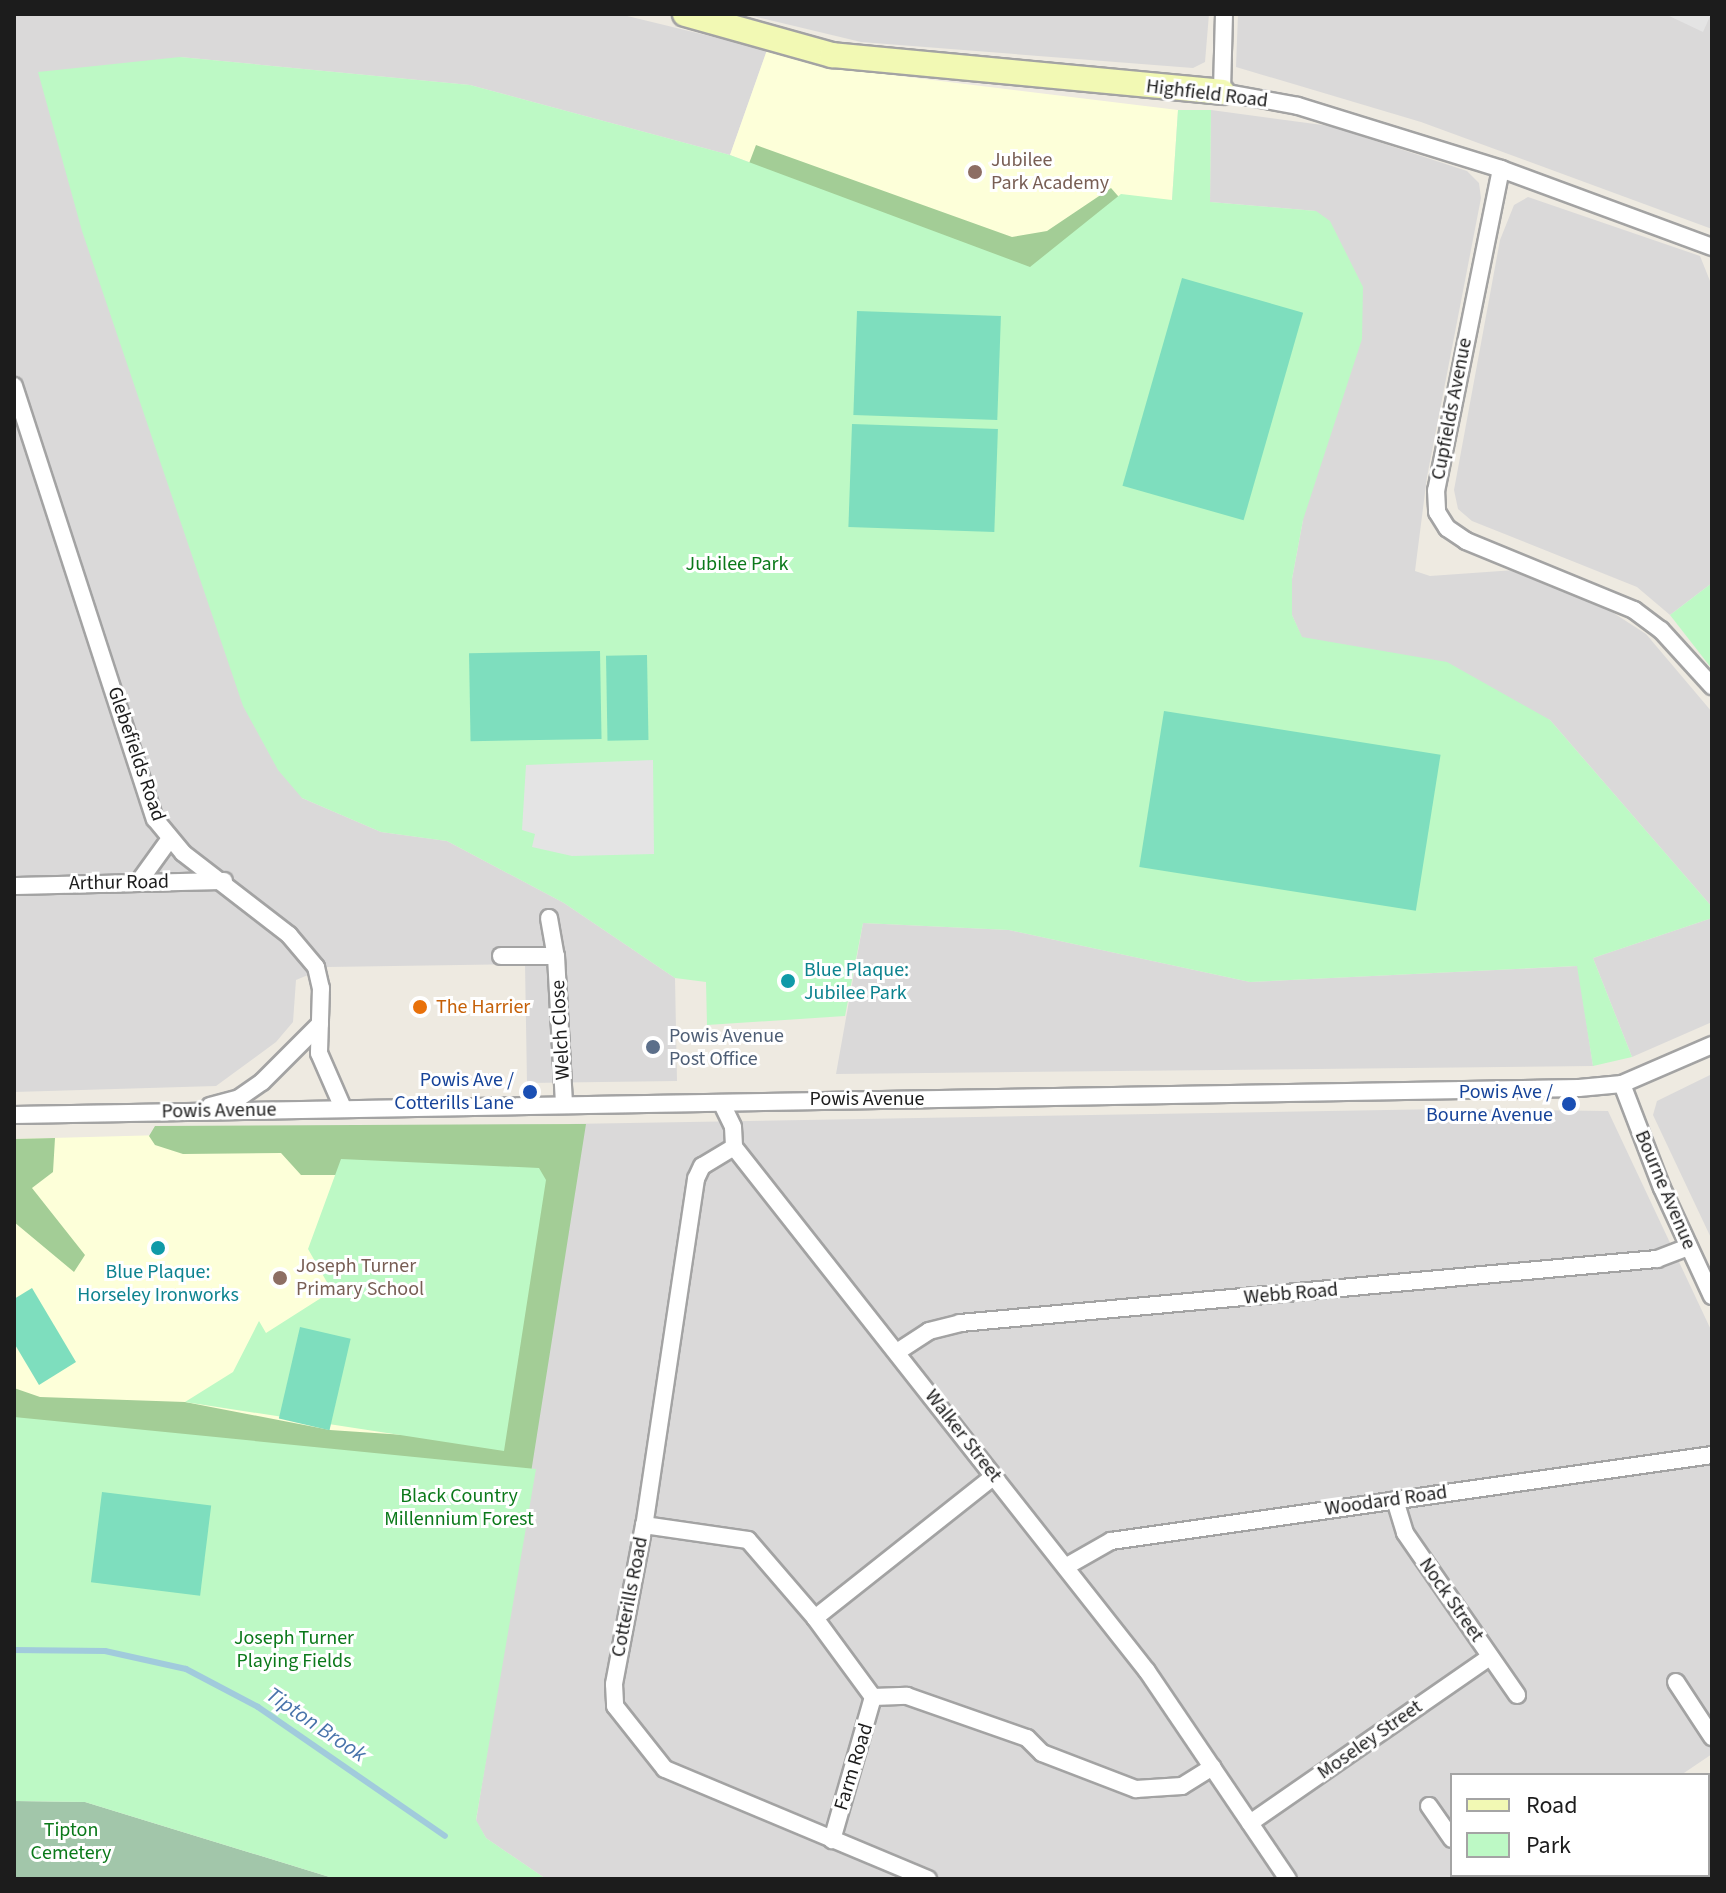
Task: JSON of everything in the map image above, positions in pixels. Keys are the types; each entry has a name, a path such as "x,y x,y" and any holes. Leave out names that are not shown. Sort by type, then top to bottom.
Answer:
{"street":[{"name":"Highfield Road","path":"685,14 832,55 1222,92 1298,106 1501,169 1712,247"},
{"path":"1222,92 1224,14"},
{"name":"Cupfields Avenue","path":"1501,169 1436,490 1437,512 1447,528 1466,541 1634,610 1661,630 1712,686"},
{"name":"Glebefields Road","path":"14,386 155,819 169,840 289,935 316,967 319,1053 343,1108"},
{"path":"138,883 169,840"},
{"name":"Arthur Road","path":"14,886 224,881"},
{"name":"Welch Close","path":"549,918 556,956 564,1103"},
{"name":"Welch Close","path":"501,956 556,956"},
{"path":"189,1112 239,1098 262,1082 320,1024"},
{"name":"Powis Avenue","path":"14,1115 564,1103 722,1104 1254,1096 1622,1084 1712,1045"},
{"name":"Bourne Avenue","path":"1622,1084 1712,1296"},
{"name":"Walker Street","path":"722,1104 734,1147 1067,1566 1212,1767 1288,1879"},
{"name":"Cotterills Road","path":"734,1147 702,1166 696,1179 644,1525 614,1684 622,1717 665,1769 928,1879"},
{"name":"Webb Road","path":"897,1352 929,1331 960,1323 1657,1259 1689,1247"},
{"name":"Woodard Road","path":"1067,1566 1111,1541 1712,1455"},
{"path":"815,1618 994,1476"},
{"name":"Nock Street","path":"1395,1500 1405,1533 1517,1695"},
{"name":"Farm Road","path":"644,1525 748,1540 815,1618 873,1697 832,1840"},
{"name":"Moseley Street","path":"1250,1823 1490,1657"},
{"path":"1676,1682 1712,1737"},
{"path":"873,1697 922,1701 1027,1738 1042,1753 1136,1789 1182,1786 1212,1767"},
{"path":"1429,1806 1450,1836"}],"shaded area":[{"path":"14,14 619,14 767,50 730,155 470,85 180,57 302,798 381,832 447,841 564,903 675,978 677,1081 527,1083 525,964 327,967 296,980 293,1022 276,1042 216,1086 14,1092"},
{"path":"744,14 1209,14 1205,62 1193,68 861,42"},
{"path":"1238,14 1712,14 1712,229 1421,122 1236,67"},
{"path":"1665,14 1711,14 1703,32"},
{"name":"Jubilee Park Academy","path":"767,50 827,67 1178,110 1172,200 1030,267 730,155"},
{"path":"1211,110 1330,126 1467,171 1479,183 1481,198 1427,477 1415,571 1430,576 1515,570 1612,612 1646,634 1712,712 1712,907 1550,720 1302,638 1292,615 1292,579 1303,520 1316,211 1210,202"},
{"path":"1528,197 1700,256 1712,286 1712,583 1670,615 1637,587 1472,521 1458,509 1454,490 1500,240 1514,205"},
{"path":"653,760 654,854 572,856 532,847 535,834 522,830 526,765"},
{"path":"1712,918 1712,1022 1632,1057 1593,958"},
{"path":"863,923 1009,930 1250,982 1578,966 1593,1066 836,1074"},
{"path":"1712,1074 1712,1240 1653,1115 1657,1101"},
{"path":"1445,1109 1608,1111 1712,1332 1712,1754 1684,1773 1450,1773 1450,1877 1532,1877 1529,1879 546,1879 486,1838 476,1821 513,1591 569,1124"},
{"name":"Joseph Turner Primary School","path":"569,1124 518,1465 14,1417 14,1139"},
{"path":"1712,1799 1712,1879 1602,1879 1710,1877"}],"green space":[{"name":"Jubilee Park","path":"180,57 470,85 730,155 1030,267 1121,194 1172,200 1178,110 1211,110 1210,202 1316,211 1330,221 1363,287 1362,339 1303,520 1292,579 1292,615 1302,637 1447,662 1550,720 1712,907 1712,918 1593,958 1632,1057 1593,1066 1577,966 1250,982 1009,930 863,923 845,1016 707,1025 706,982 675,978 564,903 447,841 381,832 302,798 278,770 243,706 82,231 38,72"},
{"path":"756,145 1012,237 1047,231 1111,188 1125,204 1023,278 745,174"},
{"path":"1182,278 1303,313 1244,520 1122,486"},
{"path":"857,311 1001,316 997,420 853,415"},
{"path":"852,424 998,429 994,532 848,527"},
{"path":"1712,583 1712,669 1670,615"},
{"path":"600,651 602,739 471,741 469,653"},
{"path":"647,655 648,740 607,741 606,656"},
{"path":"1164,711 1441,755 1416,911 1139,867"},
{"name":"Black Country Millennium Forest","path":"586,1124 501,1663 460,1691 14,1448 14,1388 40,1397 185,1402 330,1430 494,1441 358,1175 301,1175 281,1153 183,1154 155,1145 149,1136 155,1126"},
{"path":"55,1138 53,1172 32,1188 85,1255 74,1272 14,1222 14,1139"},
{"path":"341,1159 539,1168 546,1180 504,1451 185,1402 233,1372 259,1321 266,1333 332,1291 308,1249"},
{"path":"32,1288 76,1362 39,1385 14,1343 14,1299"},
{"path":"300,1327 351,1339 330,1430 279,1419"},
{"name":"Joseph Turner Playing Fields","path":"14,1417 536,1469 476,1820 486,1838 546,1879 336,1879 85,1802 14,1801"},
{"path":"102,1492 211,1505 200,1596 91,1582"},
{"name":"Tipton Cemetery","path":"14,1801 85,1802 336,1879 14,1879"}],"waterway":[{"name":"Tipton Brook","path":"14,1650 105,1651 186,1669 258,1707 445,1836"}],"place":[{"name":"Jubilee Park Academy","path":"975,172"},
{"name":"Blue Plaque: Jubilee Park","path":"788,981"},
{"name":"The Harrier","path":"420,1007"},
{"name":"Powis Avenue Post Office","path":"653,1047"},
{"name":"Powis Ave / Cotterills Lane","path":"530,1092"},
{"name":"Powis Ave / Bourne Avenue","path":"1569,1104"},
{"name":"Blue Plaque: Horseley Ironworks","path":"158,1248"},
{"name":"Joseph Turner Primary School","path":"280,1278"}]}
